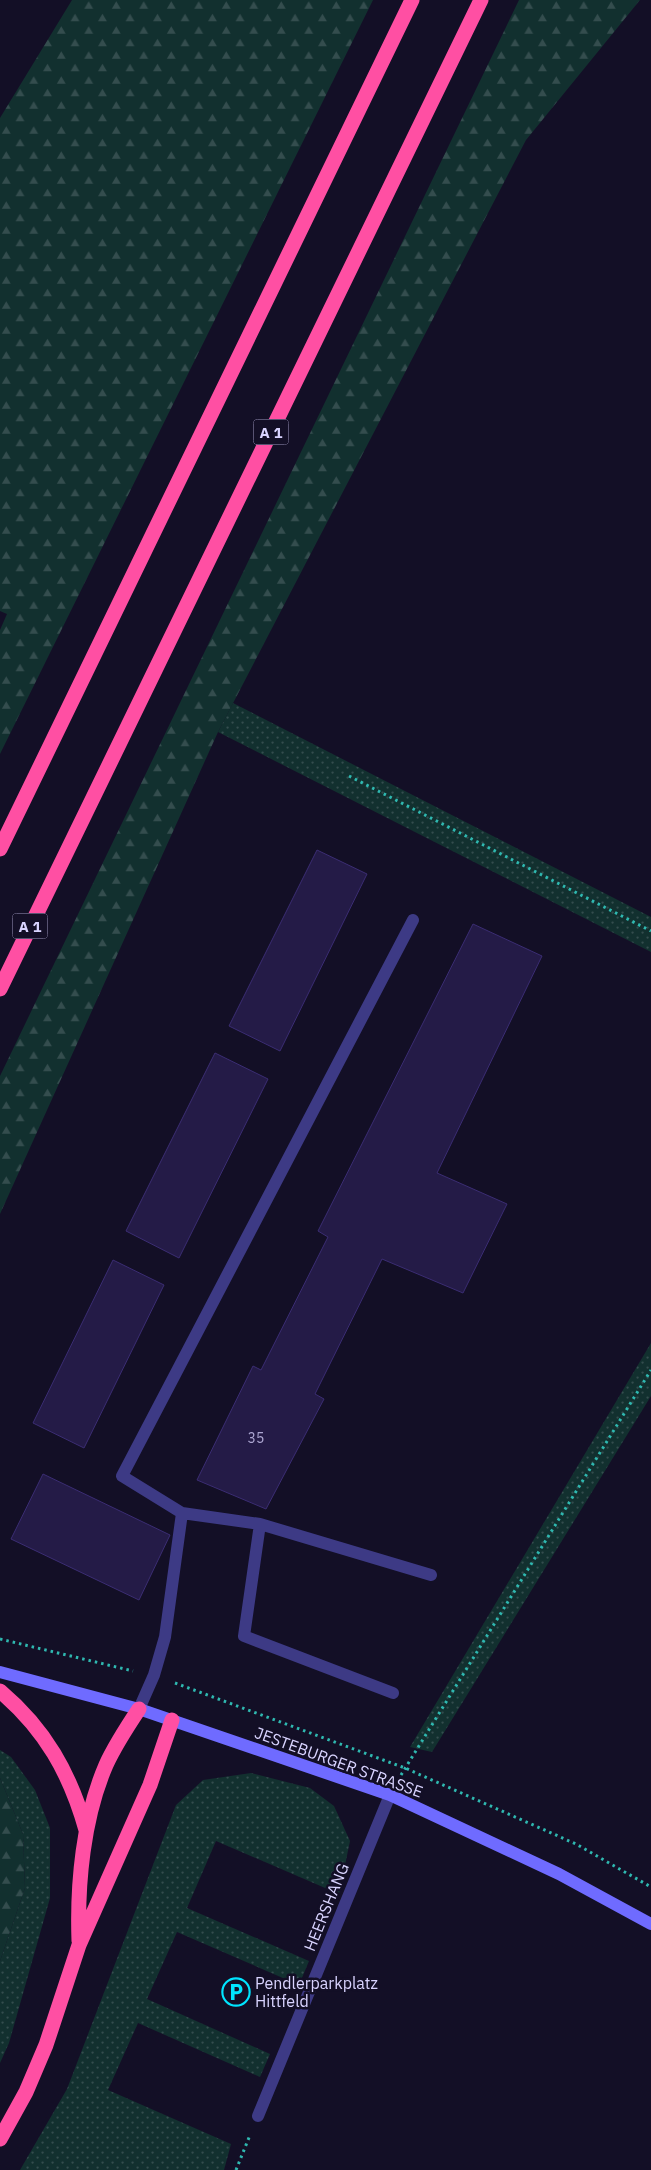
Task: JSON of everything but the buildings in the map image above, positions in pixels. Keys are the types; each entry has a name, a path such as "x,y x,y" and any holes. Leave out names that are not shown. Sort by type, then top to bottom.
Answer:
{"highway":[{"path":"0,849 412,0"},
{"name":"A 1","path":"0,989 481,0"},
{"path":"0,1691 37,1729 59,1759 70,1782 87,1834"},
{"path":"79,1945 78,1908 87,1834 97,1789 118,1740 139,1709"},
{"path":"0,2139 26,2092 46,2046 79,1945 150,1786 172,1720"}],"main road":[{"name":"JESTEBURGER STRASSE","path":"0,1672 139,1709 390,1796 559,1874 651,1924"}],"street":[{"path":"413,920 122,1476 182,1513 260,1524 431,1575"},
{"path":"139,1709 154,1675 166,1637 182,1513"},
{"path":"260,1524 244,1636 393,1693"},
{"name":"HEERSHANG","path":"258,2116 390,1796"}],"path":[{"path":"349,776 651,930"},
{"path":"390,1796 405,1768 651,1370"},
{"path":"0,1639 154,1675 265,1714 405,1768 576,1844 651,1887"},
{"path":"236,2170 258,2116"}],"green space":[{"path":"72,0 373,0 0,754 0,630 7,614 0,611 0,118"},
{"path":"519,0 640,0 526,140 218,732 0,1214 0,1076"},
{"path":"233,703 651,917 651,952 218,732"},
{"path":"651,1343 651,1396 432,1752 410,1747"},
{"path":"0,1750 11,1757 35,1790 50,1828 50,1898 9,2043 0,2063 0,1961 25,1888 23,1834 0,1778"},
{"path":"251,1773 310,1788 334,1806 350,1841 339,1894 216,1841 187,1908 309,1961 299,1985 177,1932 147,1999 270,2054 260,2077 138,2023 108,2090 231,2144 224,2170 20,2170 67,2089 176,1805 203,1780"},
{"path":"0,1778 23,1834 25,1888 0,1961"}],"place":[{"name":"Pendlerparkplatz Hittfeld","path":"236,1992"}]}
